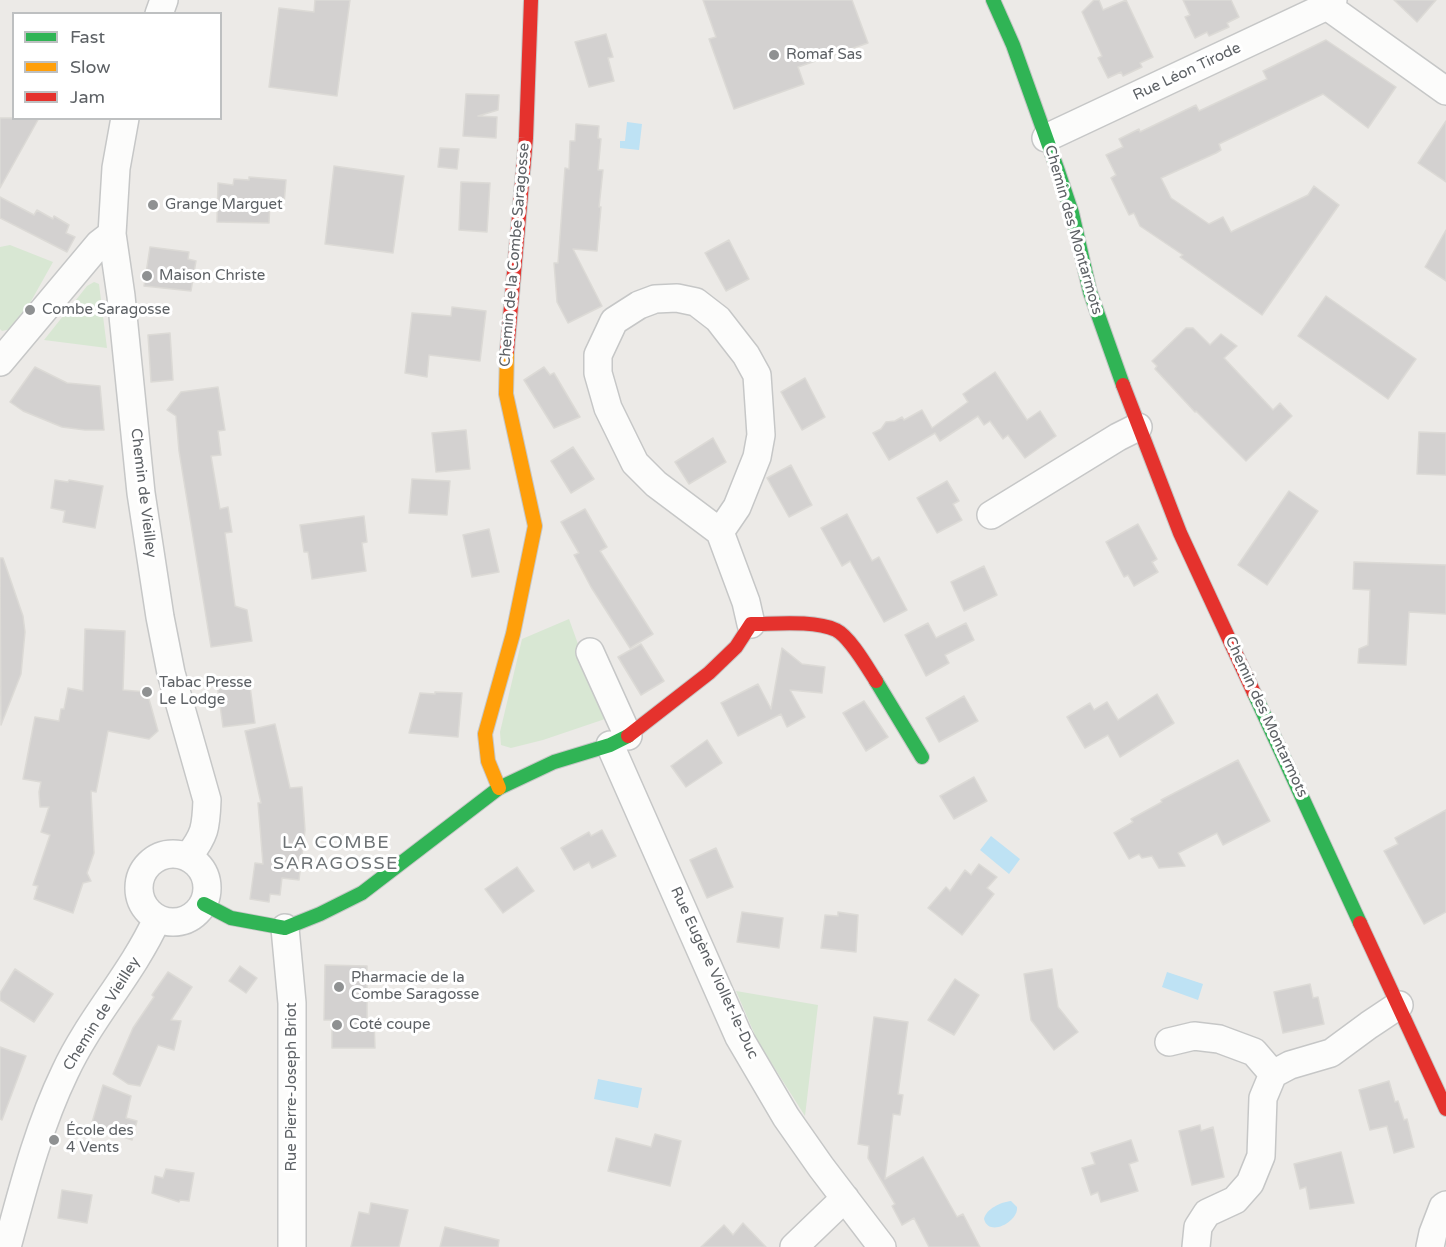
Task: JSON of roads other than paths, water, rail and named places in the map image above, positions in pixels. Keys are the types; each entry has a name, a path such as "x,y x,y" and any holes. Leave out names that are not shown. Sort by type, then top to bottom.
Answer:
{"street":[{"name":"Chemin de la Combe Saragosse","path":"499,788 488,761 485,734 513,634 535,526 506,394 505,369 523,182 531,46 531,0"},
{"name":"Chemin des Montarmots","path":"993,0 1013,45 1072,213 1090,292 1138,427 1180,533 1446,1108"},
{"name":"Rue Léon Tirode","path":"1046,138 1330,3 1446,91"},
{"name":"Chemin de Vieilley","path":"125,120 116,168 112,234 121,296 141,493 171,673 207,800 206,822 202,839 188,857"},
{"path":"0,362 99,244 112,234"},
{"path":"204,904 231,918 285,928 320,914 362,893 499,788 554,762 619,740 709,673 736,647 751,624 746,602 720,532 656,484 635,463 608,408 598,373 598,355 614,321 639,305 655,299 677,298 696,302 718,319 746,355 757,375 760,435 757,457 737,507 720,532"},
{"path":"991,515 1118,436 1138,427"},
{"path":"751,624 818,625 837,630 858,652 922,757"},
{"name":"Rue Eugène Viollet-le-Duc","path":"590,652 619,740 739,1036 786,1117 882,1247"},
{"path":"178,854 188,857 204,872 207,893 204,904 189,919 168,922 158,919 148,913 138,894 138,883 142,873 156,857 178,854"},
{"name":"Chemin de Vieilley","path":"8,1247 22,1189 65,1072 90,1028 146,944 158,919"},
{"name":"Rue Pierre-Joseph Briot","path":"285,928 292,1002 292,1247"},
{"path":"1196,1247 1198,1227 1206,1213 1236,1200 1250,1183 1261,1156 1263,1098 1273,1074 1290,1065 1331,1053 1399,1005"},
{"path":"1169,1042 1194,1036 1219,1039 1254,1052 1273,1074"},
{"path":"794,1247 845,1198"},
{"path":"1430,1247 1433,1233 1443,1207 1446,1205"}],"water":[{"path":"627,122 642,124 639,150 620,148 620,141 625,141"},
{"path":"991,836 1020,859 1009,874 980,850"},
{"path":"1167,972 1203,984 1198,1000 1162,987"},
{"path":"598,1079 642,1088 638,1108 594,1099"},
{"path":"1011,1201 1017,1207 1009,1222 997,1227 987,1225 985,1215 991,1209"}],"place":[{"name":"Romaf Sas","path":"774,55"},
{"name":"Grange Marguet","path":"153,205"},
{"name":"Maison Christe","path":"147,276"},
{"name":"Combe Saragosse","path":"30,310"},
{"name":"Tabac Presse Le Lodge","path":"147,692"},
{"name":"Pharmacie de la Combe Saragosse","path":"339,987"},
{"name":"Coté coupe","path":"337,1025"},
{"name":"École des 4 Vents","path":"54,1140"}],"district":[{"name":"LA COMBE SARAGOSSE","path":"336,853"}]}
